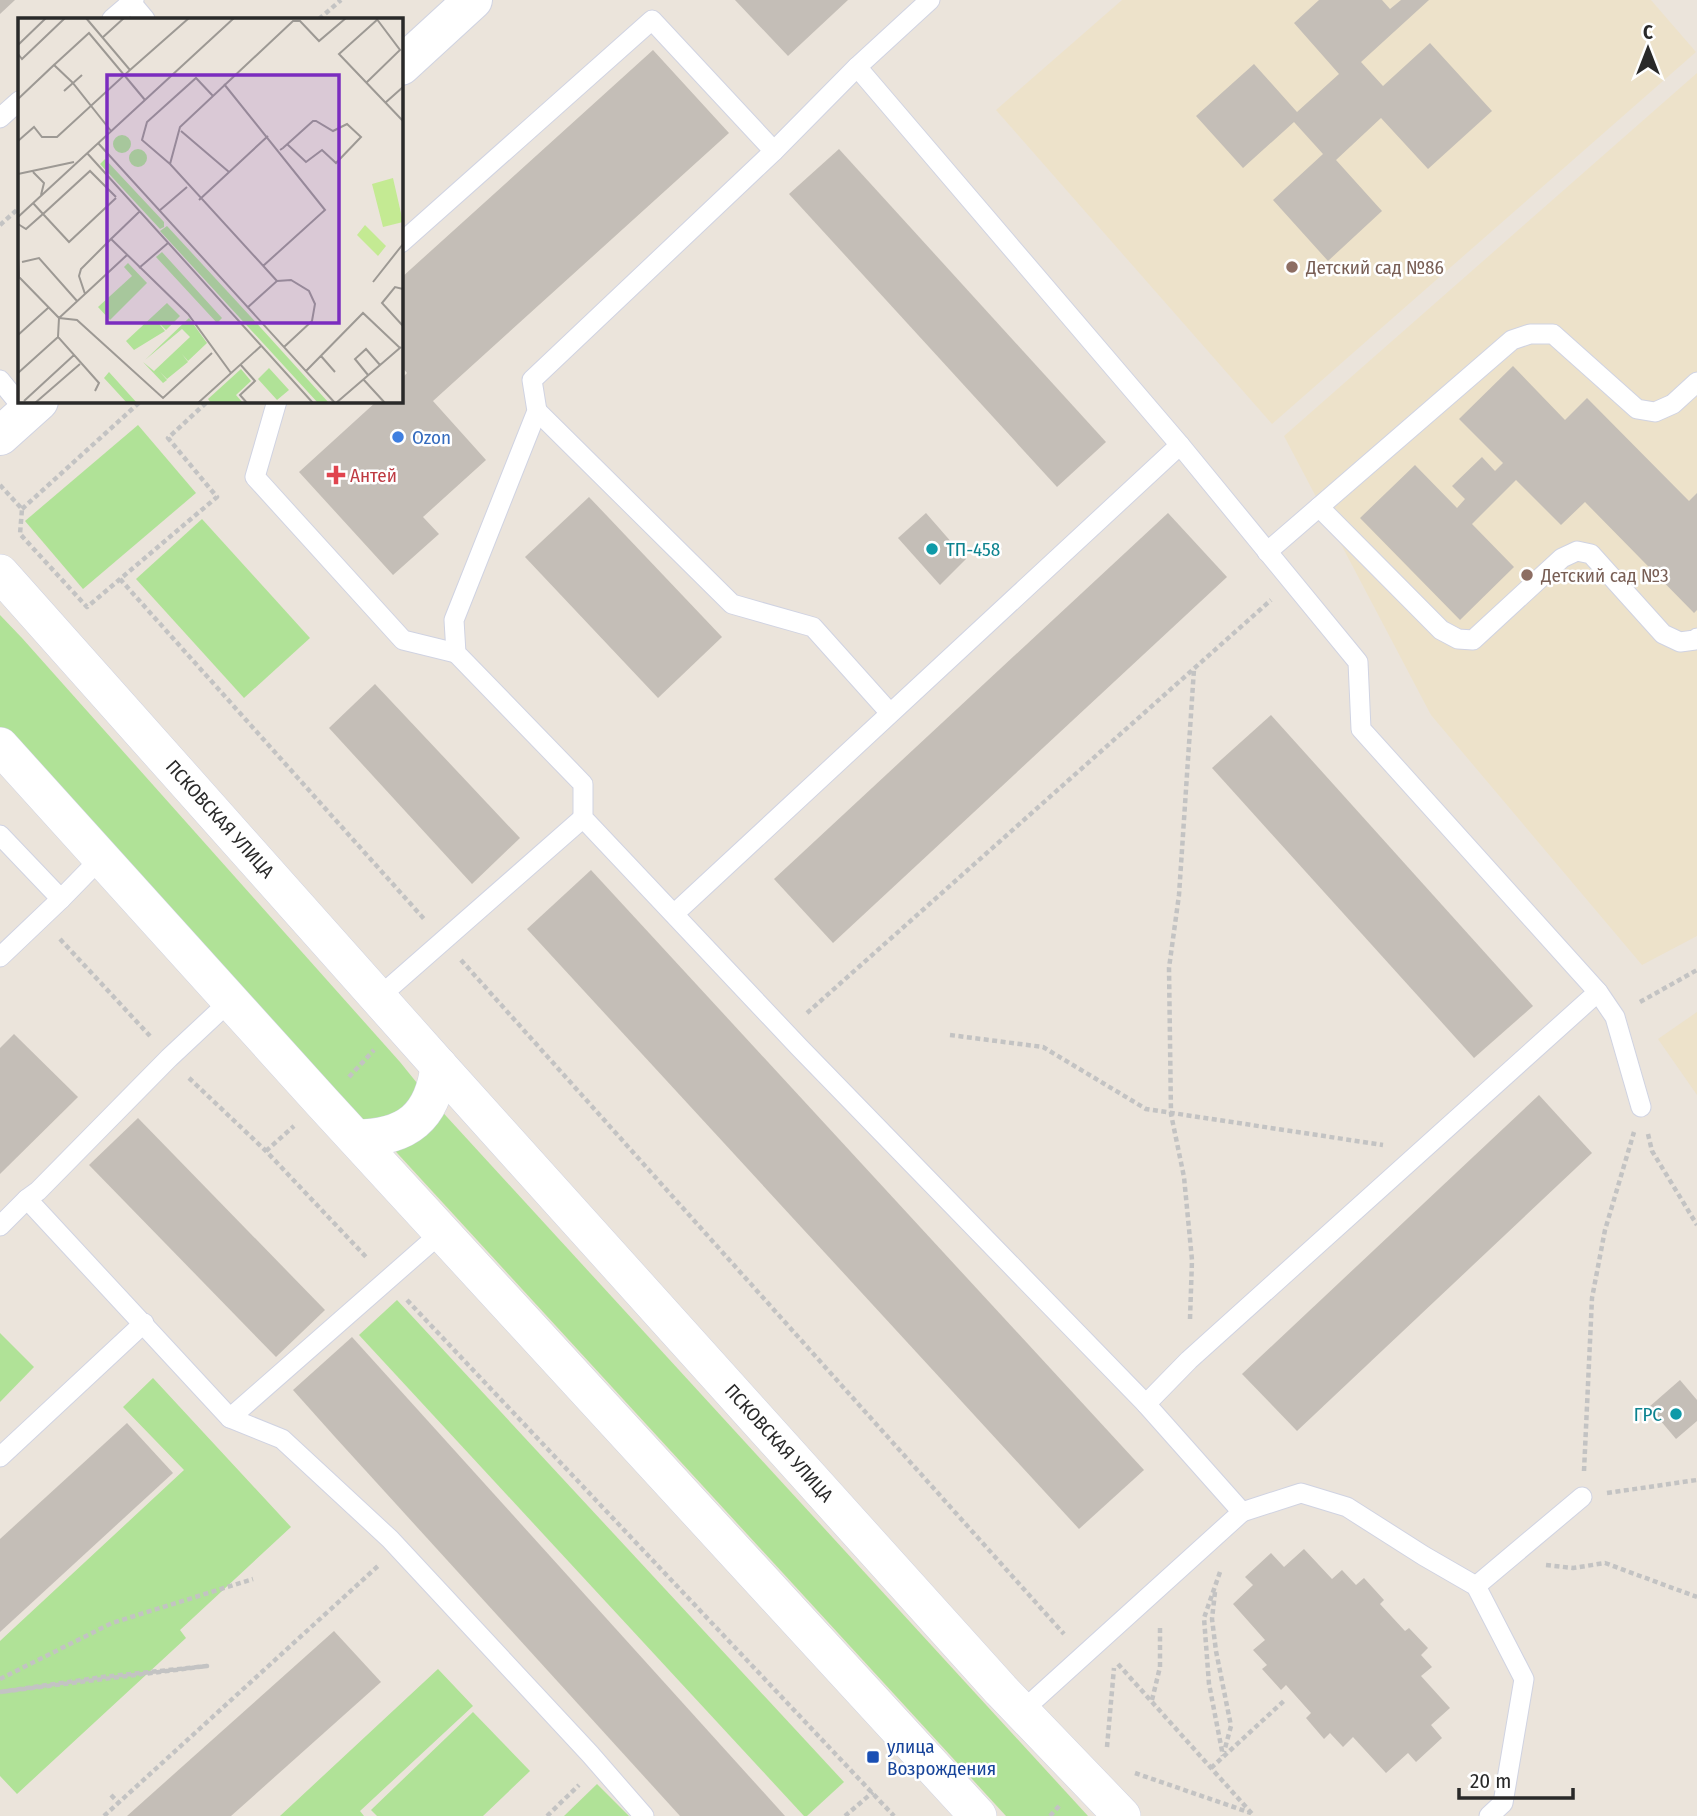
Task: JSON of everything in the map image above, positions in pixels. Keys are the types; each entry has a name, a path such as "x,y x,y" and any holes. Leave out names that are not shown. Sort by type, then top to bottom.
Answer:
{"main road":[{"path":"402,65 473,0"}],"street":[{"name":"ПСКОВСКАЯ УЛИЦА","path":"0,573 439,1066 1021,1712 1122,1816"},
{"path":"0,746 100,859 978,1816"},
{"path":"356,1138 386,1136 414,1122 429,1105 437,1086 439,1066"}],"lane":[{"path":"456,653 454,620 537,411 532,380 930,0"},
{"path":"113,18 131,1 144,18"},
{"path":"402,242 653,20 774,151"},
{"path":"857,67 1180,444 1357,662 1361,729 1598,992 1615,1017 1641,1107"},
{"path":"0,118 18,103"},
{"path":"1267,552 1512,340 1530,334 1553,334 1637,409 1655,412 1673,404 1697,382"},
{"path":"0,380 22,416"},
{"path":"277,402 255,477 402,640 456,653 583,784 583,818 785,1032 1146,1404 1242,1512"},
{"path":"537,411 732,604 813,627 890,713"},
{"path":"674,914 1180,444"},
{"path":"1319,508 1441,630 1458,639 1473,640 1562,558 1577,551 1591,554 1663,634 1679,642 1697,638"},
{"path":"379,997 583,818"},
{"path":"0,835 61,899"},
{"path":"0,957 100,859"},
{"path":"1146,1404 1189,1360 1598,992"},
{"path":"0,1226 230,1001"},
{"path":"27,1199 230,1418 282,1439 398,1548 590,1754 644,1816"},
{"path":"230,1418 442,1232"},
{"path":"0,1457 144,1324"},
{"path":"1021,1712 1242,1512 1301,1493 1346,1507 1476,1586 1524,1679 1503,1803 1489,1816"},
{"path":"1476,1586 1582,1497"}],"path":[{"path":"319,18 341,0"},
{"path":"0,225 18,209"},
{"path":"140,402 22,509 19,534 87,607 218,497 168,438 207,402"},
{"path":"0,485 22,509"},
{"path":"120,579 1084,1656"},
{"path":"785,1032 1292,582"},
{"path":"1189,1360 1192,1260 1184,1177 1171,1114 1169,968 1179,895 1194,669"},
{"path":"41,918 169,1058 266,1151 894,1816"},
{"path":"1615,1017 1697,970"},
{"path":"950,1035 1043,1047 1146,1109 1421,1151"},
{"path":"342,1084 376,1048"},
{"path":"1641,1107 1652,1151 1697,1225"},
{"path":"1641,1107 1605,1230 1592,1298 1582,1497 1697,1480"},
{"path":"266,1151 300,1121"},
{"path":"1223,1756 1209,1684 1204,1618 1242,1512"},
{"path":"104,1816 398,1548"},
{"path":"1535,1563 1573,1568 1605,1563 1697,1597"},
{"path":"0,1679 112,1623 253,1579"},
{"path":"1216,1584 1212,1619 1231,1726 1223,1756"},
{"path":"1152,1701 1160,1667 1159,1587"},
{"path":"1107,1750 1114,1660 1253,1814"},
{"path":"207,1666 0,1692 102,1677 207,1666"},
{"path":"1211,1768 1286,1699"},
{"path":"1132,1772 1253,1814"},
{"path":"845,1816 873,1792"},
{"path":"111,1795 119,1803"}],"shaded area":[{"name":"Детский сад №86","path":"1122,0 1651,0 1696,52 1272,424 996,110"},
{"name":"Детский сад №3","path":"1697,73 1697,936 1642,965 1431,715 1284,436"},
{"path":"1697,1012 1697,1095 1658,1039"}],"green space":[{"path":"138,425 196,493 83,589 25,521"},
{"path":"202,519 310,638 244,698 136,579"},
{"path":"0,615 400,1062 424,1095 375,1132 0,731"},
{"path":"436,1105 1088,1816 1006,1816 387,1142"},
{"path":"397,1300 844,1782 807,1816 804,1816 359,1335"},
{"path":"0,1333 34,1367 0,1402"},
{"path":"153,1378 291,1527 180,1630 186,1638 17,1794 0,1776 0,1641 184,1470 123,1407"},
{"path":"438,1669 473,1706 360,1811 364,1816 280,1816"},
{"path":"473,1712 530,1771 483,1816 377,1816 371,1810"},
{"path":"597,1784 629,1816 564,1816"}],"building":[{"path":"0,0 15,0 0,14"},
{"path":"735,0 848,0 788,56"},
{"path":"1319,0 1382,0 1390,9 1401,0 1429,0 1361,62 1383,86 1430,43 1492,111 1428,169 1381,118 1336,160 1382,211 1328,261 1273,200 1323,154 1294,122 1243,168 1196,116 1254,64 1297,112 1339,74 1294,23"},
{"path":"653,50 729,133 433,401 486,460 423,517 439,534 393,575 299,472 376,402 402,402 402,378 407,373 402,367 402,277"},
{"path":"839,149 1106,442 1057,487 789,194"},
{"path":"1513,366 1565,420 1587,398 1689,501 1697,493 1697,610 1694,613 1585,502 1561,525 1516,480 1472,524 1514,567 1460,620 1360,518 1415,465 1457,508 1465,499 1452,486 1482,457 1495,471 1503,463 1459,419"},
{"path":"589,497 722,637 658,698 525,557"},
{"name":"ТП-458","path":"926,513 966,559 940,585 898,538"},
{"path":"1168,513 1227,577 833,943 774,879"},
{"path":"375,684 520,838 472,884 329,728"},
{"path":"1271,715 1533,1006 1474,1058 1212,768"},
{"path":"591,870 1144,1470 1079,1529 527,929"},
{"path":"14,1034 78,1097 0,1174 0,1048"},
{"path":"1539,1095 1592,1153 1297,1431 1242,1374"},
{"path":"138,1118 325,1310 276,1357 89,1165"},
{"path":"352,1337 785,1816 680,1816 335,1437 293,1390"},
{"name":"ГРС","path":"1680,1380 1697,1400 1697,1421 1676,1439 1649,1407"},
{"path":"127,1423 173,1473 0,1632 0,1539"},
{"path":"1304,1549 1332,1579 1342,1570 1356,1585 1364,1578 1384,1600 1380,1604 1405,1631 1409,1628 1428,1648 1421,1655 1432,1667 1421,1676 1450,1708 1431,1725 1442,1738 1416,1762 1408,1753 1386,1773 1353,1737 1343,1747 1330,1733 1324,1739 1306,1718 1311,1713 1286,1685 1281,1690 1262,1669 1267,1665 1253,1650 1265,1640 1233,1604 1253,1585 1245,1577 1271,1553 1284,1567"},
{"path":"334,1631 381,1682 231,1816 127,1816"}],"place":[{"name":"Детский сад №86","path":"1292,267"},
{"name":"Ozon","path":"398,437"},
{"name":"Антей","path":"336,475"},
{"name":"ТП-458","path":"932,549"},
{"name":"Детский сад №3","path":"1527,575"},
{"name":"ГРС","path":"1676,1414"},
{"name":"улица Возрождения","path":"873,1757"}]}
